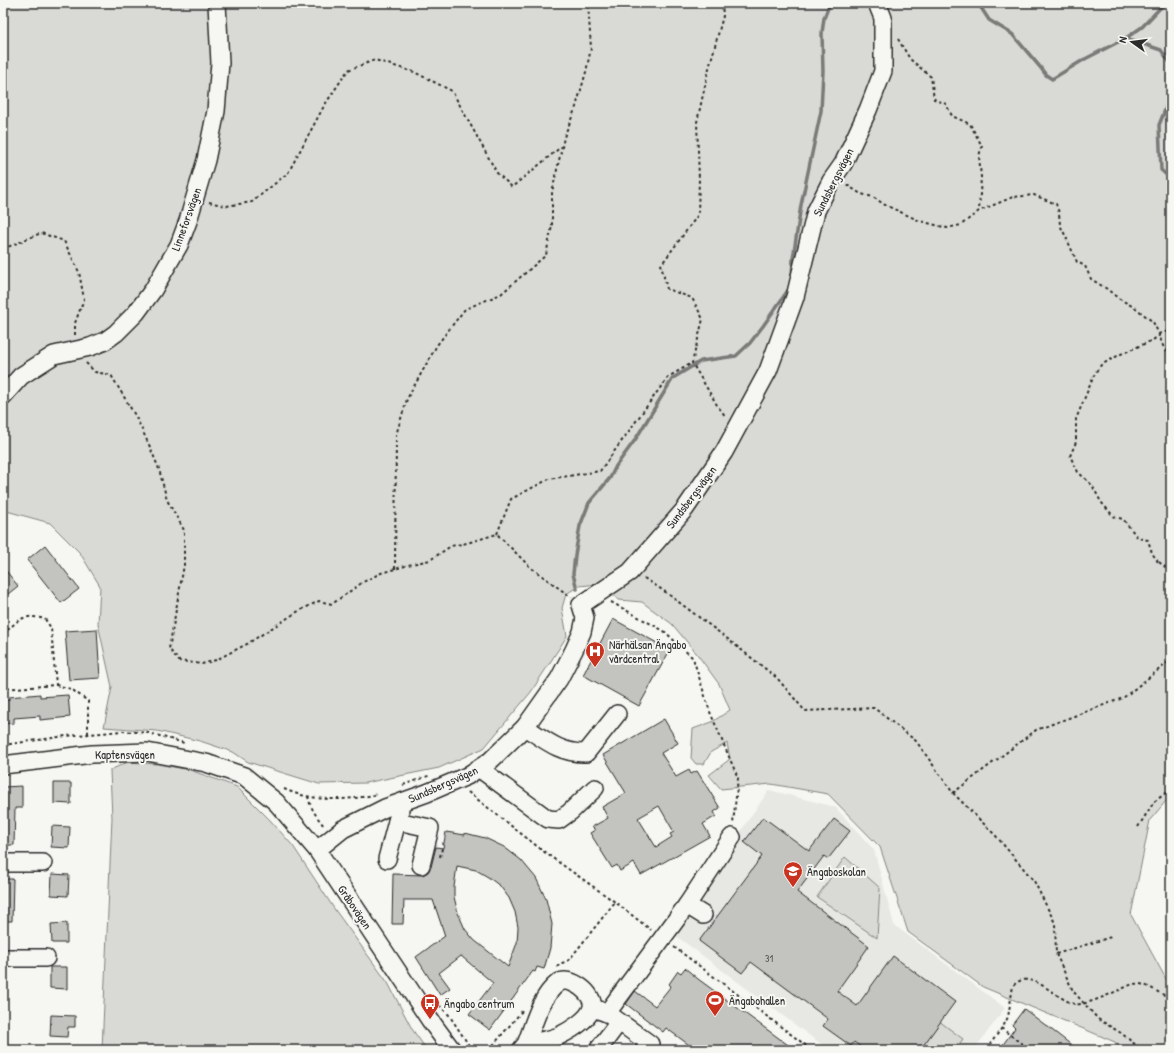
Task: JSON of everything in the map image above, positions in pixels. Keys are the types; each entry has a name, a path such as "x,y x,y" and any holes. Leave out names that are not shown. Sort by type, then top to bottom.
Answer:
{"street":[{"name":"Linneforsvägen","path":"3,396 21,376 54,355 90,347 105,341 136,313 153,290 179,245 195,198 212,132 220,63 217,3"},
{"name":"Sundsbergsvägen","path":"318,850 343,829 385,808 426,793 480,769 490,761 524,727 558,679 582,632 585,618 581,605 630,572 685,509 724,452 768,371 795,297 816,211 843,164 868,110 882,74 883,32 882,18 877,3"},
{"path":"524,727 559,749 575,753 586,753 617,714"},
{"name":"Kaptensvägen","path":"3,765 92,754 147,752 206,763 244,776"},
{"path":"480,769 548,819 559,820 570,812 595,788"},
{"name":"Gråbovägen","path":"244,776 276,802 318,850 430,1020 452,1050"},
{"path":"386,859 402,802"},
{"path":"397,821 430,828 421,865"},
{"path":"598,1050 606,1014 687,905 732,837"},
{"path":"3,863 43,864"},
{"path":"687,905 703,915"},
{"path":"3,958 46,958"},
{"path":"524,1047 542,1002 560,982 568,981 577,984 606,1014 650,1044 645,1050"},
{"path":"524,1047 559,1036 583,1021 589,1014 606,1014"}],"path":[{"path":"395,569 396,434 407,399 437,345 465,309 501,294 546,255 552,226 552,192 562,146 576,107 591,48 588,3"},
{"path":"722,3 723,16 708,72 697,122 699,179 698,215 661,265 667,289 692,298 703,319 693,365 717,405 736,430"},
{"path":"883,32 890,33 899,39 915,65 931,78 934,99 946,104 952,116 970,124 982,146 979,156 981,177 979,211"},
{"path":"195,198 226,206 252,202 288,173 324,106 348,70 375,60 414,72 452,92 497,173 512,187 562,146"},
{"path":"3,92 3,100"},
{"path":"832,181 848,185 861,194 873,197 884,205 920,221 947,228 962,225 979,211 1013,197 1034,195 1056,204 1059,213 1060,225 1077,262 1085,266 1091,279 1137,309 1153,322 1162,344 1171,359"},
{"path":"3,249 41,233 64,241 79,272 84,299 75,322 75,351 95,372 111,375 123,392 159,469 167,500 184,530 184,565 169,649 179,661 202,664 216,660 247,644 297,612 319,601 332,604 363,582 381,574 430,560 451,546 497,534"},
{"path":"1171,330 1159,334 1153,340 1121,354 1101,365 1095,373 1076,419 1076,442 1070,456 1078,472 1092,485 1102,502 1114,516 1123,519 1138,538 1148,540 1152,553 1157,561 1171,572"},
{"path":"497,534 511,499 549,478 600,471 668,378 693,365"},
{"path":"497,534 530,567 561,589"},
{"path":"630,572 643,577 664,591 777,678 805,711 874,708 916,741 953,793 996,836 1034,881 1055,923 1056,954 1072,991 1098,1018 1121,1033 1142,1050"},
{"path":"607,600 664,631 693,658 710,712 738,778 732,837"},
{"path":"3,634 27,616 34,616 45,620 51,628 56,685"},
{"path":"953,793 1036,730 1123,698 1171,660"},
{"path":"3,689 56,685 71,689 88,701 88,734"},
{"path":"1138,827 1154,802 1171,789"},
{"path":"1056,954 1111,936"},
{"path":"986,1050 1008,1017 1013,986 1016,982 1021,980 1034,981 1075,1004 1084,1004 1138,983 1171,998"},
{"path":"1001,1028 1030,1050"},
{"path":"803,1050 806,1046"}],"shaded area":[{"path":"3,3 1171,3 1171,795 1150,820 1131,915 1166,979 1171,983 1171,1050 1122,1050 1115,1042 983,987 908,932 880,847 828,794 771,784 721,789 709,775 730,759 727,743 711,752 704,764 696,764 691,758 693,729 712,722 730,710 719,684 672,624 642,602 619,600 599,584 579,586 566,594 562,608 567,636 531,692 484,748 439,768 365,783 319,784 248,762 233,752 200,741 157,731 104,727 112,687 98,624 100,586 80,553 50,523 3,510"},
{"path":"128,762 157,764 190,770 237,787 270,820 293,846 335,910 388,983 412,1029 427,1050 102,1050 112,818 110,770"},
{"name":"Ängaboskolan","path":"769,790 835,807 874,850 894,925 1005,1008 974,1050 829,1050 671,932"},
{"path":"845,857 880,888 877,938 817,897"},
{"path":"939,1021 963,1039 955,1050 918,1050"}],"building":[{"path":"45,545 79,589 61,603 27,560"},
{"path":"3,567 18,586 3,598"},
{"path":"613,619 670,650 639,706 583,675"},
{"path":"97,629 100,678 69,680 65,631"},
{"path":"40,694 40,697 68,695 70,717 40,720 40,716 14,718 14,723 3,724 3,701 9,700 9,697"},
{"path":"664,719 678,743 661,753 676,777 689,770 691,774 697,771 720,808 714,812 716,816 703,824 710,836 641,875 634,863 620,871 617,865 612,868 590,833 595,830 592,827 608,818 602,807 626,793 603,755","holes":["659,806 674,832 670,834 672,837 656,847 638,818"]},
{"path":"54,783 71,783 71,804 54,803"},
{"path":"22,786 22,808 15,808 14,845 3,845 3,787"},
{"path":"763,817 809,851 834,819 850,831 828,859 824,856 797,892 869,946 837,991 857,1006 893,956 955,1002 920,1050 865,1050 854,1042 851,1046 823,1026 828,1019 751,962 742,973 699,941 762,856 744,842"},
{"path":"52,826 70,827 69,848 51,847"},
{"path":"446,832 465,835 465,833 485,838 504,847 521,860 536,878 546,899 552,924 550,948 544,969 537,967 535,972 533,971 490,1030 469,1014 493,983 461,956 439,973 450,988 440,995 416,957 445,936 433,900 404,900 403,924 392,924 393,874 423,875 428,872 431,867 436,847 443,848","holes":["457,866 476,870 500,886 509,898 515,912 518,927 517,943 508,967 474,940 465,929 458,913 454,897"]},
{"path":"52,874 69,875 68,896 51,895"},
{"path":"3,879 13,879 12,921 3,921"},
{"path":"67,923 67,943 52,943 51,924"},
{"path":"50,967 67,967 67,989 50,988"},
{"name":"Ängabohallen","path":"685,968 795,1050 696,1050 666,1028 663,1032 626,1004 635,991 655,1006 671,986 669,984 678,971 681,973"},
{"path":"1024,1009 1078,1050 999,1050 1015,1028 1012,1025"},
{"path":"51,1015 75,1016 75,1027 68,1027 67,1037 50,1036"}],"waterway":[{"path":"792,276 801,205 821,111 823,71 822,33 824,18 830,3"},
{"path":"978,3 989,20 1012,34 1046,75 1052,79 1085,59 1126,38 1161,50 1171,64"},
{"path":"1126,38 1142,27 1163,5 1162,3"},
{"path":"1171,95 1159,125 1161,170 1171,179"},
{"path":"577,589 573,574 575,555 580,526 589,503 610,478 616,466 635,440 673,378 701,361 736,356 750,343 791,286"}],"place":[{"name":"Närhälsan Ängabo vårdcentral","path":"595,668"},
{"name":"Ängaboskolan","path":"793,888"},
{"name":"Ängabohallen","path":"715,1017"},
{"name":"Ängabo centrum","path":"430,1020"}]}
